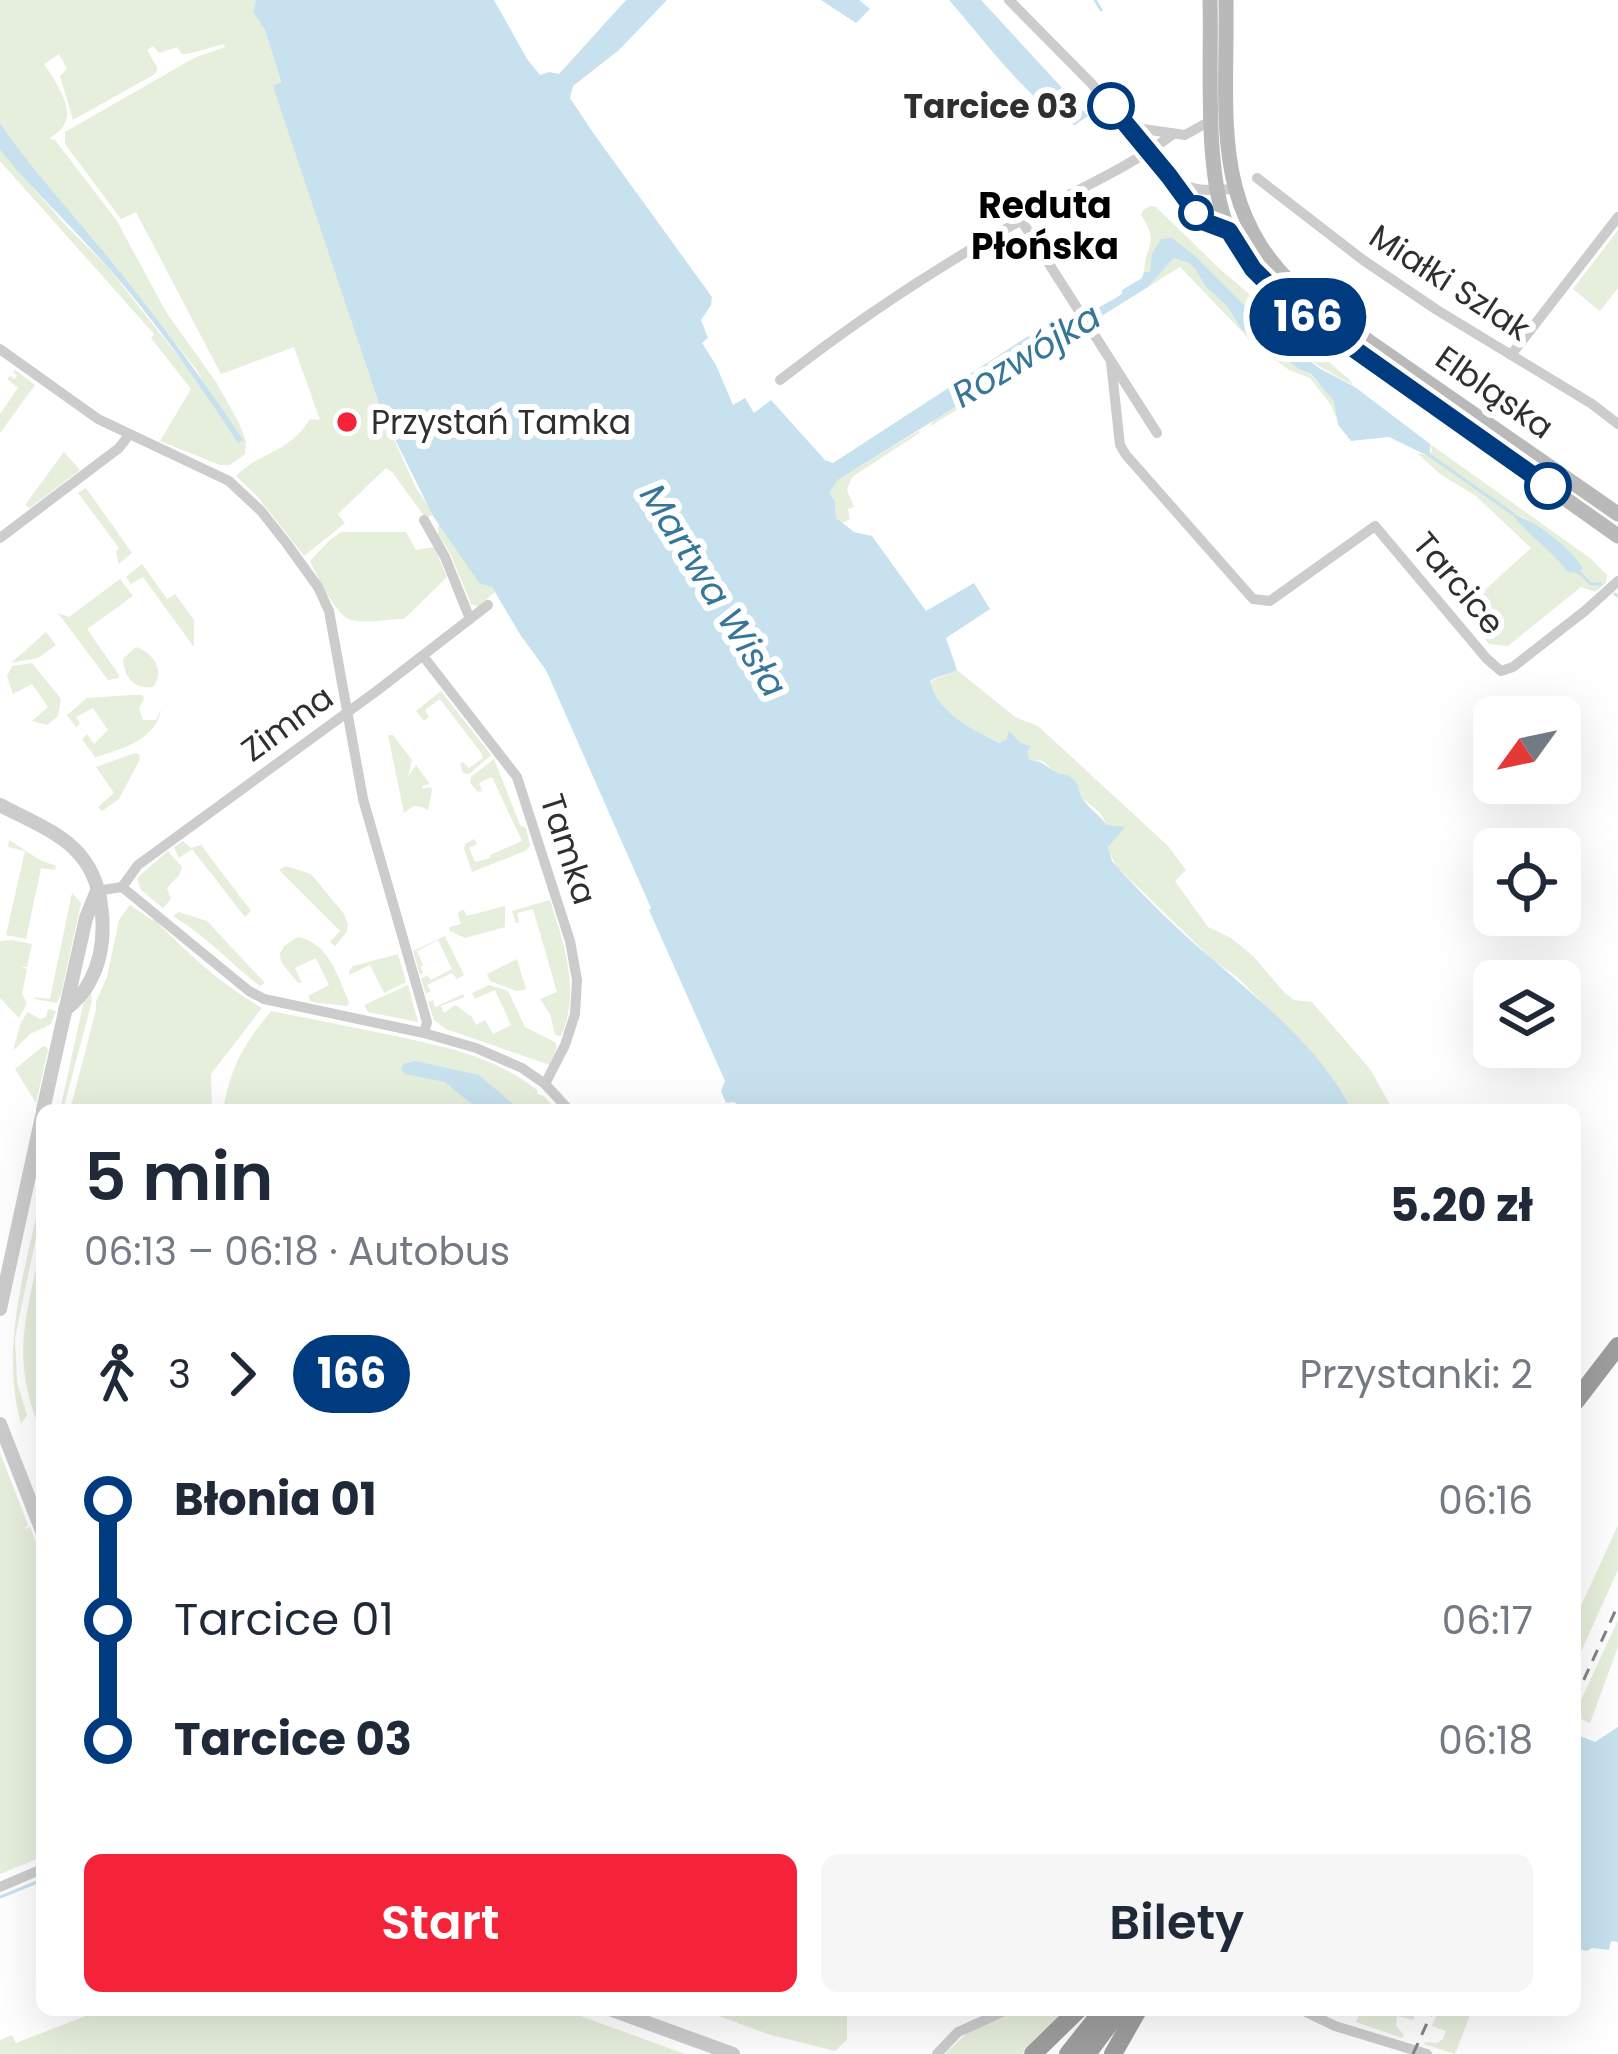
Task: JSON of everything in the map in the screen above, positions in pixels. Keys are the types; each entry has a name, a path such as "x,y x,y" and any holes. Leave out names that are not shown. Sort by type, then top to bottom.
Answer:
{"highway":[{"path":"1581,1404 1618,1346"},
{"path":"1581,1405 1618,1366"},
{"path":"1033,2054 1072,2016"},
{"path":"1068,2054 1098,2016"},
{"path":"1087,2054 1116,2016"},
{"path":"1114,2054 1135,2016"}],"main road":[{"name":"Elbląska","path":"1210,0 1214,172 1256,242 1292,286 1616,511"},
{"name":"Elbląska","path":"1226,0 1229,231 1253,269 1282,298 1618,536"}],"street":[{"path":"1009,0 1091,83 1196,213 1229,231"},
{"path":"1131,130 1185,135 1213,120"},
{"path":"780,380 886,302 1173,134"},
{"path":"1169,176 1186,188 1226,189"},
{"name":"Miałki Szlak","path":"1257,178 1363,260 1618,424"},
{"path":"1511,355 1618,217"},
{"name":"Tarcice","path":"1021,220 1157,433"},
{"path":"0,349 64,396 129,435 227,480 247,496 318,587 329,611 366,811 427,1022 424,1033"},
{"name":"Tarcice","path":"1111,362 1120,445 1253,599 1270,601 1375,526 1501,670 1513,667 1618,581"},
{"path":"0,538 129,435"},
{"path":"424,520 470,619"},
{"name":"Zimna","path":"122,887 138,865 488,605"},
{"name":"Tamka","path":"423,656 517,777 570,940 577,980 575,1014 545,1084"},
{"path":"0,805 77,851 97,891 86,918 45,1104"},
{"path":"97,891 122,887 248,991 264,999 424,1033 511,1062 545,1084 563,1104"},
{"path":"0,1309 36,1145"},
{"path":"0,1424 36,1516"},
{"path":"0,1887 36,1872"},
{"path":"628,2016 733,2054"},
{"path":"937,2054 958,2032 994,2016"},
{"path":"1314,2016 1427,2054"}],"green space":[{"path":"0,0 256,0 253,12 265,30 281,83 274,87 381,410 369,415 385,419 416,488 434,515 425,517 386,468 338,514 345,523 304,556 236,476 283,446 310,419 320,420 294,347 221,374 136,212 121,219 65,144 65,132 224,44 187,54 177,47 159,53 153,46 147,50 158,69 155,74 73,120 60,76 67,69 59,54 44,64 67,110 64,125 49,139 55,140 117,221 166,312 216,382 246,441 245,454 230,465 220,465 160,441 191,389 151,338 154,334 0,161 0,150 106,265 197,380 238,443 196,369 23,158 0,123"},
{"path":"1150,206 1353,385 1271,332 1172,238 1152,254 1150,272 1144,272 1151,238 1141,215"},
{"path":"1618,230 1618,288 1600,311 1573,289"},
{"path":"1174,258 1196,270 1241,329 1310,374 1335,401 1337,419 1310,378 1289,370 1254,344 1180,267 1148,287"},
{"path":"1074,333 1065,343 929,427 934,420"},
{"path":"15,370 35,385 0,433 0,414 18,388 7,379 15,379"},
{"path":"918,431 852,477 847,490 854,507 848,509 850,519 842,523 836,518 835,501 829,493 838,480"},
{"path":"1430,444 1590,558 1607,575 1606,583 1595,592 1581,587 1508,646 1489,644 1463,610 1531,548 1476,496 1417,453 1432,451","holes":["1513,514 1562,545 1568,572"]},
{"path":"64,452 80,470 30,508 25,505"},
{"path":"86,488 132,553 119,564 119,548 78,493"},
{"path":"440,523 480,584 495,592 478,607 471,604 438,534"},
{"path":"341,532 406,532 416,550 434,547 447,577 404,619 351,620 333,603 310,561"},
{"path":"142,564 167,599 175,594 194,620 194,647 143,577 131,584 126,577"},
{"path":"120,579 133,596 87,629 119,675 108,680 58,613 69,617"},
{"path":"46,632 56,645 38,658 11,663"},
{"path":"136,647 156,663 153,687 135,684 125,671 123,659"},
{"path":"32,663 61,699 58,716 47,725 32,721 48,707 32,684 13,694 7,676 12,666"},
{"path":"957,670 1015,717 1038,726 1168,846 1186,870 1175,881 1208,927 1253,956 1294,1000 1312,1002 1370,1069 1390,1104 1348,1104 1310,1052 1237,977 1213,960 1117,867 1107,848 1114,826 1108,826 1082,798 1075,781 1043,761 1030,760 1009,732 999,743 967,726 940,703 930,682"},
{"path":"441,691 491,755 469,774 463,773 460,764 469,768 482,754 440,699 425,710 429,717 424,721 416,711"},
{"path":"142,695 143,720 156,720 161,709 153,728 136,742 95,757 82,739 87,734 94,744 108,730 93,708 76,717 80,724 76,727 67,715 87,698"},
{"path":"388,735 393,735 412,760 408,777 416,765 430,784 422,786 432,790 428,810 414,806 404,813"},
{"path":"135,753 140,759 119,799 102,811 98,807 114,793 96,767"},
{"path":"494,759 530,846 472,872 465,844 474,839 477,844 469,848 475,862 522,841 492,777 479,783 482,791 470,783"},
{"path":"9,840 56,866 55,870 41,868 26,939 6,935 25,851 8,847"},
{"path":"183,841 191,848 201,845 251,911 245,917 192,849 179,858 174,847"},
{"path":"168,851 182,867 167,888 171,899 163,908 141,890 137,878"},
{"path":"286,866 311,874 344,914 346,933 335,946 330,942 340,931 279,870"},
{"path":"72,893 81,903 61,994 57,1003 35,999 50,999"},
{"path":"550,900 570,985 561,1036 555,1035 540,999 557,992 533,909 517,913 519,923 512,911"},
{"path":"130,905 154,919 205,968 262,1008 211,1074 212,1104 72,1104 119,920"},
{"path":"505,906 505,927 465,938 450,931 449,927 461,924 460,911 467,916"},
{"path":"179,912 207,921 265,983 260,986 173,916"},
{"path":"445,936 464,975 457,979 452,973 427,985 431,991 426,994 421,979 427,975 431,980 452,969 438,940 417,951 423,965 420,975 413,951"},
{"path":"298,937 325,953 347,1006 311,1002 308,996 329,985 316,958 295,968 302,983 281,962 284,946"},
{"path":"0,941 32,944 27,967 21,967 27,969 22,994 27,1003 19,1018 0,998"},
{"path":"398,954 406,982 384,993 370,965 349,975 353,966"},
{"path":"517,959 526,989 517,991 490,981 487,974"},
{"path":"408,985 418,1022 368,1012 364,1005"},
{"path":"489,985 508,991 525,1027 555,1042 550,1065 446,1029 434,1020 428,1002 433,1000 435,1007 463,994 465,997 441,1006 444,1013 455,1005 476,1025 485,1020 493,1034 511,1025 495,990 475,999 472,993"},
{"path":"91,992 92,1001 61,1104 85,996"},
{"path":"48,1009 56,1011 51,1024 30,1034 13,1051 28,1012 40,1019"},
{"path":"271,1011 422,1042 501,1068 551,1104 224,1104 230,1081"},
{"path":"42,1047 48,1050 36,1103 15,1069"},
{"path":"36,1218 15,1338 17,1382 27,1415 21,1424 13,1366 14,1337"},
{"path":"36,1271 36,1419 23,1361"},
{"path":"0,1453 28,1525 24,1529 30,1527 36,1541 36,1859 0,1874"},
{"path":"1618,1525 1618,1570 1581,1652 1581,1606"},
{"path":"1618,1620 1618,1647 1590,1723 1581,1719 1581,1700"},
{"path":"86,2016 580,2016 685,2054 0,2054 0,2040 12,2035 16,2043"},
{"path":"719,2016 847,2016 847,2040 835,2051"},
{"path":"1007,2016 1062,2016 1022,2054 945,2054 968,2032"},
{"path":"1358,2016 1397,2016 1396,2026 1404,2035 1402,2038 1356,2022"},
{"path":"1436,2016 1470,2016 1455,2054 1424,2044 1443,2039 1446,2031 1432,2026"}],"water":[{"name":"Martwa Wisła","path":"256,0 494,0 540,75 559,74 626,0 667,0 619,50 573,86 570,98 712,297 701,320 708,338 702,343 733,405 745,398 754,413 771,400 833,463 1056,318 1059,322 1076,317 1122,294 1144,272 1150,272 1152,254 1161,239 1172,238 1269,330 1430,444 1430,455 1426,455 1389,437 1351,441 1338,425 1334,401 1311,374 1241,329 1196,270 1174,258 1148,287 838,480 829,493 835,501 836,518 854,532 872,536 926,611 974,583 990,609 946,638 957,670 930,681 940,702 957,719 999,743 1009,731 1031,746 1030,760 1074,780 1085,802 1107,825 1125,827 1108,847 1112,861 1173,924 1306,1045 1348,1104 726,1103 721,1091 725,1081 546,670 492,587 480,584 433,516 385,419 372,423 368,416 381,410 273,86 281,82 265,30 253,12"},
{"path":"821,0 859,0 870,9 856,23"},
{"path":"949,0 981,0 1088,116 1075,125 1045,106"},
{"path":"0,123 148,308 243,440 238,443 124,286 0,150"},
{"path":"1511,513 1551,535 1583,568 1568,572"},
{"path":"415,1061 479,1075 513,1104 472,1104 445,1082 405,1074 403,1064"},
{"path":"1618,1727 1618,1942 1611,1941 1609,1950 1587,1951 1581,1950 1581,1736 1595,1742"}],"waterway":[{"path":"1095,0 1101,10"},
{"name":"Rozwójka","path":"1428,454 1513,514"},
{"name":"Rozwójka","path":"1579,572 1591,584 1601,584"},
{"path":"0,1897 36,1882"}],"railway":[{"path":"1581,1686 1618,1605"},
{"path":"1413,2054 1430,2016"}],"bus line":[{"name":"166","path":"1111,106 1196,213 1229,231 1253,269 1282,298 1548,486"}],"place":[{"name":"Tarcice 03","path":"1111,106"},
{"name":"Przystań Tamka","path":"347,422"}],"district":[{"name":"Reduta Płońska","path":"1045,226"}]}
